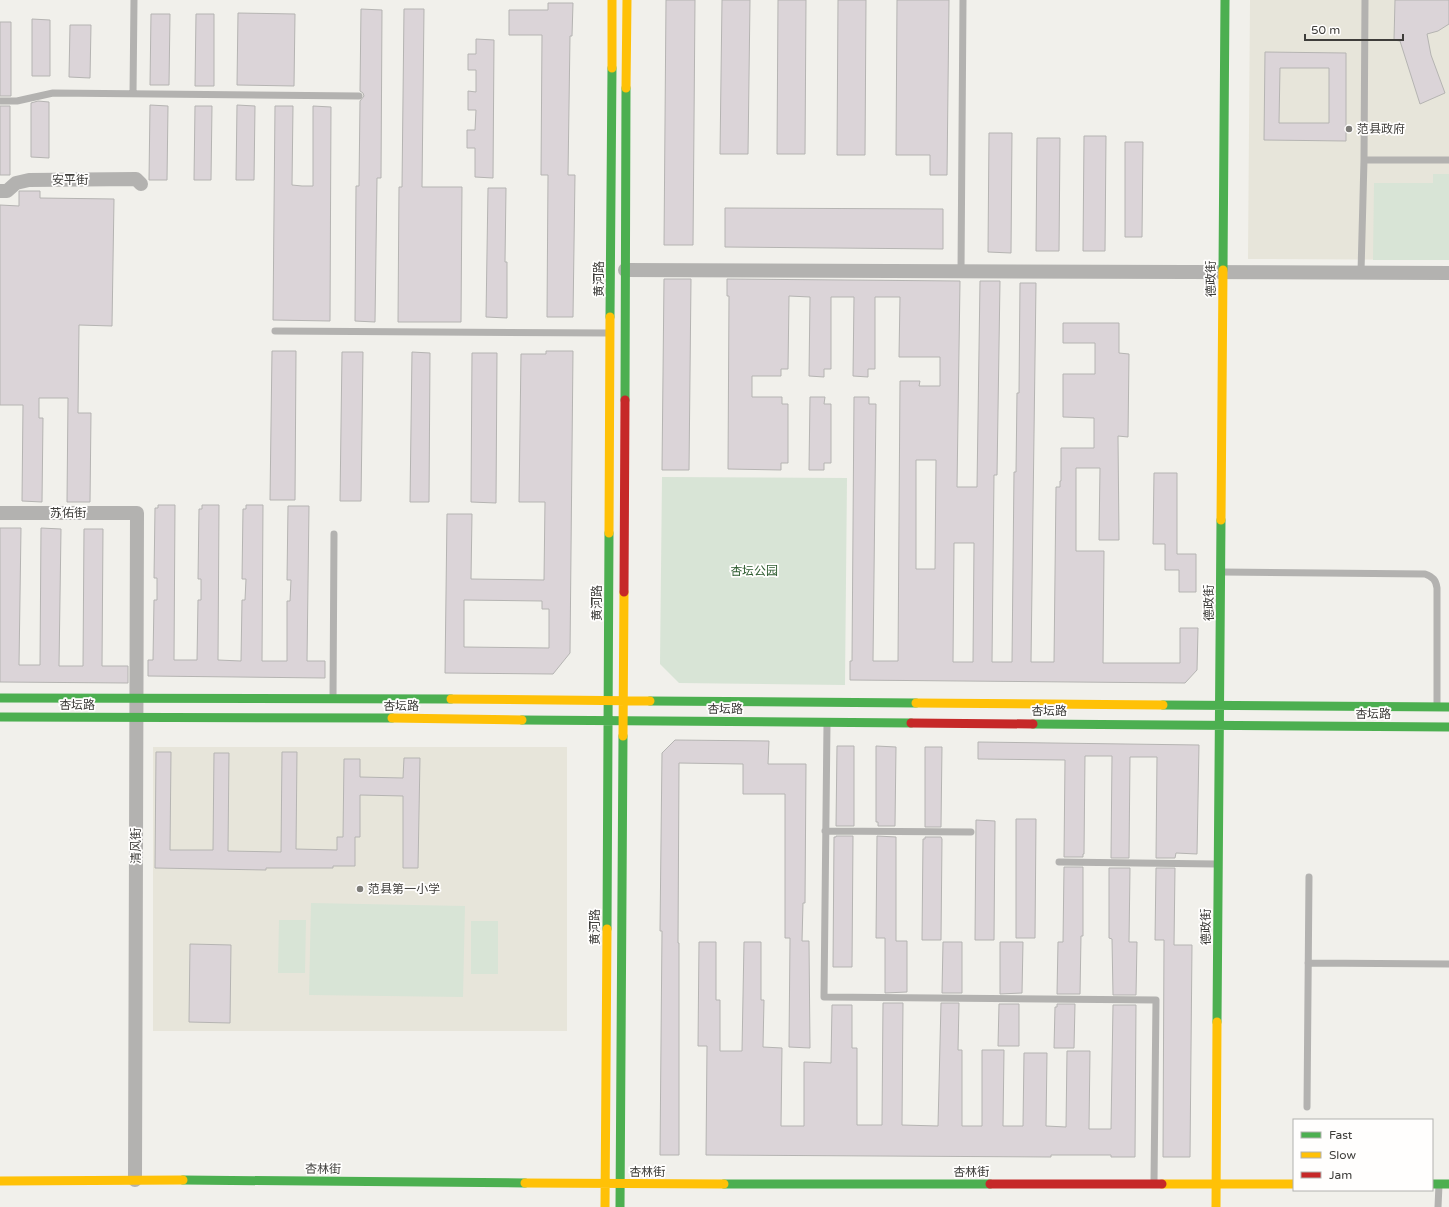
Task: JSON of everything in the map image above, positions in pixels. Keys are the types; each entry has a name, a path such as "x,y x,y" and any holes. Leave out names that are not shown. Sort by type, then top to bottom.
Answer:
{"street":[{"name":"黄河路","path":"605,1207 612,0"},
{"path":"620,1207 627,0"},
{"name":"德政街","path":"1216,1207 1225,0"},
{"name":"安平街","path":"0,191 7,191 16,184 29,180 136,180 141,184"},
{"path":"625,270 1449,273"},
{"name":"苏佑街","path":"0,513 137,513"},
{"name":"清风街","path":"135,1180 137,513"},
{"name":"杏坛路","path":"0,698 624,700 827,712 1220,725 1449,727"},
{"name":"杏坛路","path":"0,718 624,720 827,712 1220,705 1449,707"},
{"name":"杏林街","path":"0,1181 135,1180 605,1184 1293,1184"},
{"path":"1435,1184 1449,1184"}],"lane":[{"path":"133,94 134,0"},
{"path":"961,271 963,0"},
{"path":"1361,272 1364,160 1365,0"},
{"path":"0,101 17,101 53,93 359,96"},
{"path":"1364,160 1449,160"},
{"path":"275,331 610,333"},
{"path":"333,698 334,534"},
{"path":"1221,572 1425,574 1432,577 1436,582 1437,588 1437,707"},
{"path":"827,712 824,998 1156,1000 1154,1184"},
{"path":"825,831 970,832"},
{"path":"1059,862 1218,864"},
{"path":"1308,1107 1309,878"},
{"path":"1308,963 1449,964"},
{"path":"1435,1184 1438,1207"}],"shaded area":[{"name":"范县政府","path":"1250,0 1449,0 1449,260 1248,259"},
{"name":"范县第一小学","path":"153,747 567,747 567,1031 153,1031"}],"green space":[{"path":"1433,174 1449,174 1449,260 1373,260 1374,183 1433,183"},
{"name":"杏坛公园","path":"662,477 847,478 845,685 679,683 660,664"},
{"path":"311,903 465,906 463,997 309,995"},
{"path":"279,920 306,920 305,973 278,973"},
{"path":"471,921 498,921 498,974 471,974"}],"building":[{"path":"666,0 695,0 693,245 664,245"},
{"path":"722,0 750,0 748,154 720,154"},
{"path":"778,0 806,0 805,154 777,154"},
{"path":"838,0 866,0 865,155 837,155"},
{"path":"897,0 949,0 947,175 930,175 930,155 896,155"},
{"path":"1395,0 1449,0 1449,24 1438,31 1427,34 1431,55 1445,93 1420,104 1400,41 1394,40"},
{"path":"548,3 573,3 572,36 570,36 568,175 575,175 573,317 547,317 548,175 541,175 542,35 509,35 509,10 548,10"},
{"path":"361,9 382,10 381,178 377,178 375,322 355,321 356,186 359,186 360,101 364,96 360,91"},
{"path":"404,9 424,9 422,187 462,187 461,322 398,322 399,187 402,187"},
{"path":"238,13 295,14 294,86 237,85"},
{"path":"151,14 170,14 169,85 150,85"},
{"path":"196,14 214,14 214,86 195,86"},
{"path":"32,19 50,20 50,76 32,76"},
{"path":"0,22 11,22 11,96 0,96"},
{"path":"70,25 91,25 90,78 69,77"},
{"path":"476,39 494,40 493,178 475,177 475,148 467,148 467,130 475,130 476,110 468,110 468,91 476,92 476,70 468,70 468,54 476,54"},
{"path":"1265,52 1346,53 1346,141 1264,140","holes":["1280,68 1329,68 1329,123 1279,123"]},
{"path":"38,101 49,102 49,158 31,157 31,103"},
{"path":"150,105 168,106 167,180 149,180"},
{"path":"237,105 255,106 254,180 236,180"},
{"path":"0,106 10,106 10,175 0,175"},
{"path":"195,106 212,106 211,180 194,180"},
{"path":"275,106 293,106 292,185 302,186 313,186 313,106 331,107 330,321 273,320"},
{"path":"989,133 1012,133 1011,253 988,252"},
{"path":"1084,136 1106,136 1105,251 1083,251"},
{"path":"1037,138 1060,138 1059,251 1036,251"},
{"path":"1125,142 1143,142 1142,237 1125,237"},
{"path":"488,188 506,188 505,262 507,262 507,318 486,317"},
{"path":"19,191 40,191 40,198 114,199 112,326 79,325 78,413 91,413 90,502 67,502 68,398 39,398 39,418 43,418 42,502 22,501 23,405 0,405 0,205 19,206"},
{"path":"725,208 943,209 943,249 725,247"},
{"path":"664,279 691,279 689,470 662,470"},
{"path":"727,279 960,281 957,487 977,487 980,281 1000,281 997,475 994,475 992,662 1012,662 1014,472 1016,472 1017,393 1019,393 1020,283 1036,283 1031,662 1054,662 1056,487 1060,487 1061,481 1061,448 1094,448 1094,418 1063,417 1063,374 1095,374 1095,343 1063,343 1063,323 1119,323 1119,353 1129,354 1128,437 1118,436 1119,540 1099,540 1100,468 1076,468 1076,551 1104,551 1103,663 1180,663 1180,628 1198,628 1197,670 1185,683 850,680 850,661 852,661 854,397 869,397 869,404 876,404 873,661 898,661 900,381 920,381 919,386 940,386 940,357 899,357 900,297 875,297 875,369 868,369 868,377 853,376 854,297 831,297 831,369 824,369 824,377 809,376 810,297 789,296 788,369 781,369 781,376 752,376 752,397 782,397 782,404 788,404 788,463 781,463 781,470 728,469 729,296 727,296","holes":["916,460 936,460 935,569 916,569","954,543 974,543 973,662 953,662"]},
{"path":"272,351 296,351 295,500 270,500"},
{"path":"546,351 573,351 570,653 553,674 445,673 447,514 472,514 471,579 544,580 545,502 519,502 521,354 546,354","holes":["464,600 542,601 542,609 549,609 549,648 464,647"]},
{"path":"342,352 363,352 361,501 340,501"},
{"path":"412,352 430,353 429,502 410,502"},
{"path":"472,353 497,353 496,503 471,502"},
{"path":"810,397 825,397 824,404 831,404 831,463 824,463 824,470 809,470"},
{"path":"1154,473 1177,473 1177,554 1196,554 1196,592 1179,592 1179,570 1165,570 1165,544 1153,544"},
{"path":"158,505 175,505 174,660 197,660 198,600 201,600 201,579 198,579 199,509 202,509 202,505 219,505 218,660 241,661 242,600 245,600 246,579 242,579 243,509 246,509 246,505 263,505 262,661 287,661 287,601 290,601 291,580 287,580 288,506 309,506 307,661 325,661 325,678 148,676 148,660 153,660 154,600 157,600 157,578 154,578 155,508 158,508"},
{"path":"0,528 21,528 19,665 40,665 41,528 61,529 59,666 83,666 84,529 103,529 102,666 128,666 128,683 0,682"},
{"path":"675,740 769,741 768,764 806,764 805,903 803,903 802,941 809,941 810,1048 789,1047 790,938 785,938 785,794 743,794 743,764 679,763 679,1155 660,1155 662,753"},
{"path":"978,742 1199,745 1197,854 1176,853 1175,858 1156,858 1157,757 1130,757 1129,858 1111,858 1112,756 1085,756 1084,854 1083,857 1064,857 1065,760 978,759"},
{"path":"837,746 854,746 854,826 836,826"},
{"path":"876,746 896,747 895,826 878,826 878,822 876,822"},
{"path":"925,747 942,747 941,827 925,827"},
{"path":"156,752 171,752 170,850 213,850 214,753 229,753 228,851 281,852 282,752 297,752 296,849 337,850 337,837 343,837 344,759 360,759 360,777 403,778 404,758 420,758 418,868 403,868 403,796 360,795 360,837 355,837 355,866 333,866 333,868 266,868 266,870 155,868"},
{"path":"1016,819 1036,819 1035,938 1016,938"},
{"path":"976,820 995,821 994,940 975,940"},
{"path":"853,836 852,967 833,967 834,837"},
{"path":"877,836 896,837 896,941 907,941 907,992 885,993 885,938 876,938"},
{"path":"925,837 941,837 942,839 941,940 922,940 923,839 925,839"},
{"path":"1064,867 1083,867 1083,936 1081,936 1080,994 1057,994 1058,942 1063,942"},
{"path":"1109,868 1130,868 1129,942 1137,942 1136,995 1113,995 1112,939 1109,938"},
{"path":"1156,868 1175,868 1174,945 1192,945 1190,1157 1163,1157 1164,940 1155,940"},
{"path":"699,942 716,942 716,1000 720,1000 720,1051 742,1051 744,942 761,942 761,1000 764,1000 763,1047 782,1048 781,1126 804,1126 804,1062 831,1063 832,1005 852,1005 852,1048 857,1048 857,1125 882,1125 883,1003 903,1003 902,1125 938,1126 941,1003 959,1003 958,1050 962,1050 962,1126 982,1126 982,1050 1004,1050 1003,1126 1023,1126 1024,1053 1047,1053 1046,1126 1066,1127 1067,1051 1090,1051 1089,1129 1111,1129 1113,1005 1136,1005 1135,1157 1111,1157 1111,1155 1051,1155 1051,1157 706,1155 707,1046 698,1046"},
{"path":"943,942 962,942 962,993 942,993"},
{"path":"1000,942 1023,942 1022,993 1000,994"},
{"path":"190,944 231,945 230,1023 189,1022"},
{"path":"999,1004 1019,1004 1019,1046 998,1046"},
{"path":"1057,1004 1075,1004 1074,1048 1054,1048 1055,1007 1057,1007"}],"traffic: fast":[{"path":"1223,270 1225,0"},
{"path":"610,317 612,68"},
{"path":"625,400 626,88"},
{"path":"1217,1022 1221,520"},
{"path":"607,929 609,533"},
{"path":"0,698 451,699"},
{"path":"650,701 916,703"},
{"path":"1163,705 1449,707"},
{"path":"0,717 392,718"},
{"path":"522,720 911,723"},
{"path":"1033,724 1449,727"},
{"path":"620,1207 623,736"},
{"path":"183,1180 525,1183"},
{"path":"724,1184 990,1184"},
{"path":"1433,1184 1449,1184"}],"traffic: slow":[{"path":"612,0 612,68"},
{"path":"626,88 627,0"},
{"path":"1221,520 1223,270"},
{"path":"609,533 610,317"},
{"path":"623,736 624,592"},
{"path":"451,699 650,701"},
{"path":"916,703 1163,705"},
{"path":"392,718 522,720"},
{"path":"605,1207 607,929"},
{"path":"1216,1207 1217,1022"},
{"path":"0,1181 183,1180"},
{"path":"525,1183 724,1184"},
{"path":"1162,1184 1293,1184"}],"traffic: jam":[{"path":"624,592 625,400"},
{"path":"911,723 1033,724"},
{"path":"990,1184 1162,1184"}],"place":[{"name":"范县政府","path":"1349,129"},
{"name":"范县第一小学","path":"360,889"}]}
